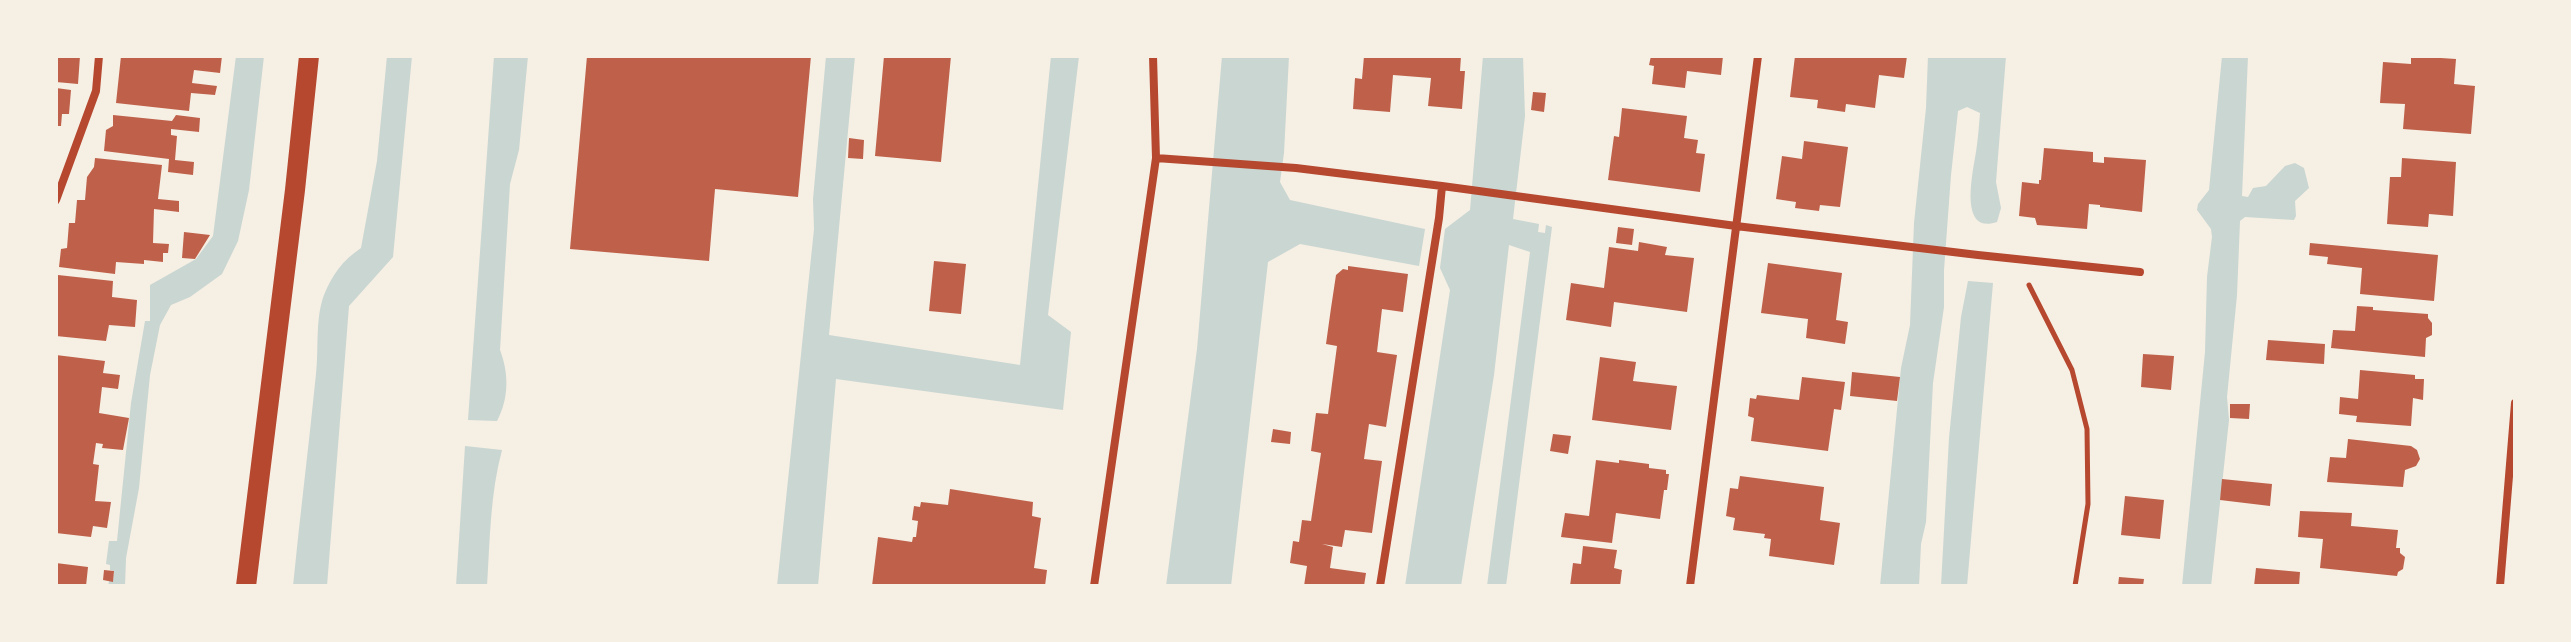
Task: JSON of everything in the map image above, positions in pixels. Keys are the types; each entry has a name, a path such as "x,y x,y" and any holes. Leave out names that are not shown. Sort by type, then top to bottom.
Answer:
{"main road":[{"path":"246,586 309,56"}],"street":[{"path":"56,200 96,91 99,56"},
{"path":"1094,586 1156,158 1153,56"},
{"path":"1690,586 1758,56"},
{"path":"1156,158 1296,168 1736,226 2140,272"},
{"path":"1380,586 1442,186"},
{"path":"2500,586 2515,403"}],"path":[{"path":"2016,259 2072,370 2087,429 2088,504 2075,586"}],"shaded area":[{"path":"236,56 264,56 249,190 238,241 222,274 190,297 171,305 160,325 150,375 125,586 108,586 109,581 113,581 114,571 106,564 109,541 117,541 131,403 145,321 150,321 150,285 196,259 213,236"},
{"path":"387,56 412,56 393,257 349,306 327,586 293,586 316,374 319,314 334,275 361,248 377,161"},
{"path":"494,56 528,56 519,150 510,184 500,350 506,386 504,404 497,421 468,420"},
{"path":"826,56 855,56 829,335 1020,365 1051,56 1079,56 1048,315 1071,332 1063,410 836,379 818,586 777,586 814,229 813,199"},
{"path":"1222,56 1289,56 1280,182 1290,200 1425,229 1419,266 1300,244 1268,262 1231,586 1166,586 1197,349"},
{"path":"1483,56 1523,56 1525,116 1513,219 1539,224 1538,232 1545,233 1546,225 1552,227 1506,586 1487,586 1530,252 1509,245 1494,375 1461,586 1405,586 1450,290 1440,268 1445,229 1470,210"},
{"path":"1928,56 2006,56 1996,182 2001,208 1997,222 1985,224 1972,211 1971,186 1980,113 1967,107 1958,111 1951,175 1944,307 1933,383 1926,522 1921,544 1919,586 1880,586 1901,368 1910,325 1914,223"},
{"path":"2222,56 2248,56 2242,196 2248,197 2253,188 2266,186 2285,166 2295,163 2304,168 2309,188 2295,201 2294,220 2245,217 2240,221 2237,295 2227,397 2229,420 2211,586 2182,586 2205,352 2207,277 2212,237 2211,229 2197,210 2209,190"},
{"path":"1968,281 1993,283 1967,586 1941,586 1949,438 1961,317"},
{"path":"465,446 502,450 493,501 487,586 456,586"}],"building":[{"path":"56,56 80,56 78,84 56,82"},
{"path":"121,56 222,56 220,73 194,70 192,83 217,86 215,95 191,93 189,111 116,103"},
{"path":"587,56 811,56 798,197 715,189 709,261 570,249"},
{"path":"884,56 951,56 941,162 875,156"},
{"path":"1364,56 1461,56 1460,71 1465,71 1462,109 1428,106 1431,78 1393,75 1390,112 1353,109 1355,78 1362,79"},
{"path":"1651,56 1723,56 1721,75 1687,71 1685,88 1652,84 1654,66 1649,65"},
{"path":"1795,56 1907,56 1904,78 1879,75 1875,108 1846,104 1845,112 1817,108 1818,100 1790,97"},
{"path":"2411,56 2456,59 2454,84 2475,86 2471,134 2403,129 2405,104 2380,103 2383,62 2411,64"},
{"path":"56,88 71,90 69,114 62,114 61,126 56,126"},
{"path":"1533,92 1546,93 1544,112 1531,110"},
{"path":"1622,108 1687,116 1684,138 1698,140 1696,153 1705,154 1700,192 1608,180 1614,136 1619,137"},
{"path":"113,115 172,121 176,115 200,118 199,132 171,129 171,135 177,136 175,160 194,162 193,175 168,172 169,159 104,151 106,130 113,126"},
{"path":"849,138 864,140 863,159 848,158"},
{"path":"1804,141 1848,147 1840,207 1820,205 1819,211 1795,208 1796,202 1776,199 1782,156 1802,159"},
{"path":"2044,148 2093,152 2093,162 2104,163 2104,157 2146,160 2142,212 2089,204 2087,229 2037,225 2035,218 2019,216 2022,182 2039,184"},
{"path":"95,158 162,165 158,199 179,201 179,212 154,209 153,243 169,244 168,253 163,253 163,262 116,262 115,274 59,267 61,249 67,248 69,223 75,223 77,200 85,200 87,177 94,167"},
{"path":"2402,158 2456,162 2453,216 2429,214 2428,227 2387,224 2390,177 2401,177"},
{"path":"1618,227 1634,229 1632,245 1616,243"},
{"path":"184,232 210,235 195,259 182,258"},
{"path":"1639,242 1667,247 1665,255 1694,258 1687,312 1614,302 1611,327 1566,320 1571,283 1604,288 1609,247 1638,251"},
{"path":"2310,243 2438,255 2434,301 2360,294 2362,268 2327,264 2328,257 2309,255"},
{"path":"934,261 966,264 961,314 929,311"},
{"path":"1768,263 1842,273 1836,320 1848,322 1845,344 1806,338 1808,319 1761,313"},
{"path":"1348,266 1408,274 1403,312 1382,309 1377,352 1397,355 1386,427 1369,424 1364,459 1382,461 1372,533 1345,530 1342,547 1322,544 1333,547 1330,568 1366,573 1364,586 1304,586 1307,566 1290,563 1293,541 1299,542 1302,520 1311,521 1321,453 1311,451 1316,413 1328,414 1337,346 1326,344 1331,308 1336,275 1343,269 1348,270"},
{"path":"58,275 113,281 112,297 137,300 135,327 109,325 106,341 56,336"},
{"path":"2357,306 2428,314 2432,335 2426,338 2425,357 2331,348 2333,330 2355,331"},
{"path":"2268,340 2325,344 2324,364 2266,360"},
{"path":"2143,354 2174,356 2171,390 2141,387"},
{"path":"56,355 105,361 103,373 120,375 118,389 102,387 99,413 129,418 123,450 102,448 103,444 96,443 93,464 99,465 95,501 111,502 107,528 93,526 91,537 56,533"},
{"path":"1600,357 1636,362 1633,381 1677,386 1671,430 1592,420"},
{"path":"2360,370 2415,375 2415,379 2424,379 2423,400 2413,398 2411,426 2356,422 2357,416 2339,414 2340,397 2358,399"},
{"path":"1852,372 1900,377 1897,401 1850,396"},
{"path":"1802,377 1845,382 1841,410 1834,409 1828,451 1751,441 1754,418 1748,416 1750,398 1756,399 1757,395 1799,400"},
{"path":"2230,404 2250,404 2249,419 2230,418"},
{"path":"1273,429 1291,432 1290,444 1271,442"},
{"path":"1553,434 1571,436 1568,454 1550,451"},
{"path":"2348,439 2411,446 2417,450 2420,459 2416,466 2405,470 2403,487 2327,482 2330,457 2346,458"},
{"path":"1596,460 1649,464 1649,468 1666,470 1669,474 1660,519 1616,513 1612,543 1561,537 1565,513 1589,516"},
{"path":"1740,476 1824,487 1820,520 1840,523 1834,565 1769,556 1771,539 1764,538 1765,534 1733,530 1735,518 1726,516 1730,488 1738,489"},
{"path":"2222,479 2272,484 2270,506 2220,500"},
{"path":"950,489 1033,502 1032,516 1041,518 1034,568 1047,570 1045,586 872,586 878,537 912,542 916,537 918,521 912,520 914,506 920,507 921,502 948,505"},
{"path":"2125,496 2164,500 2160,539 2121,535"},
{"path":"2300,511 2352,513 2351,526 2398,530 2396,548 2400,548 2400,553 2405,557 2403,569 2397,576 2320,568 2323,539 2298,537"},
{"path":"1583,546 1617,550 1614,568 1622,570 1620,586 1570,586 1573,563 1581,564"},
{"path":"56,563 88,567 86,586 56,586"},
{"path":"2256,568 2300,572 2299,586 2254,586"},
{"path":"104,570 114,571 113,582 103,580"},
{"path":"2119,577 2144,579 2143,586 2118,586"}]}
